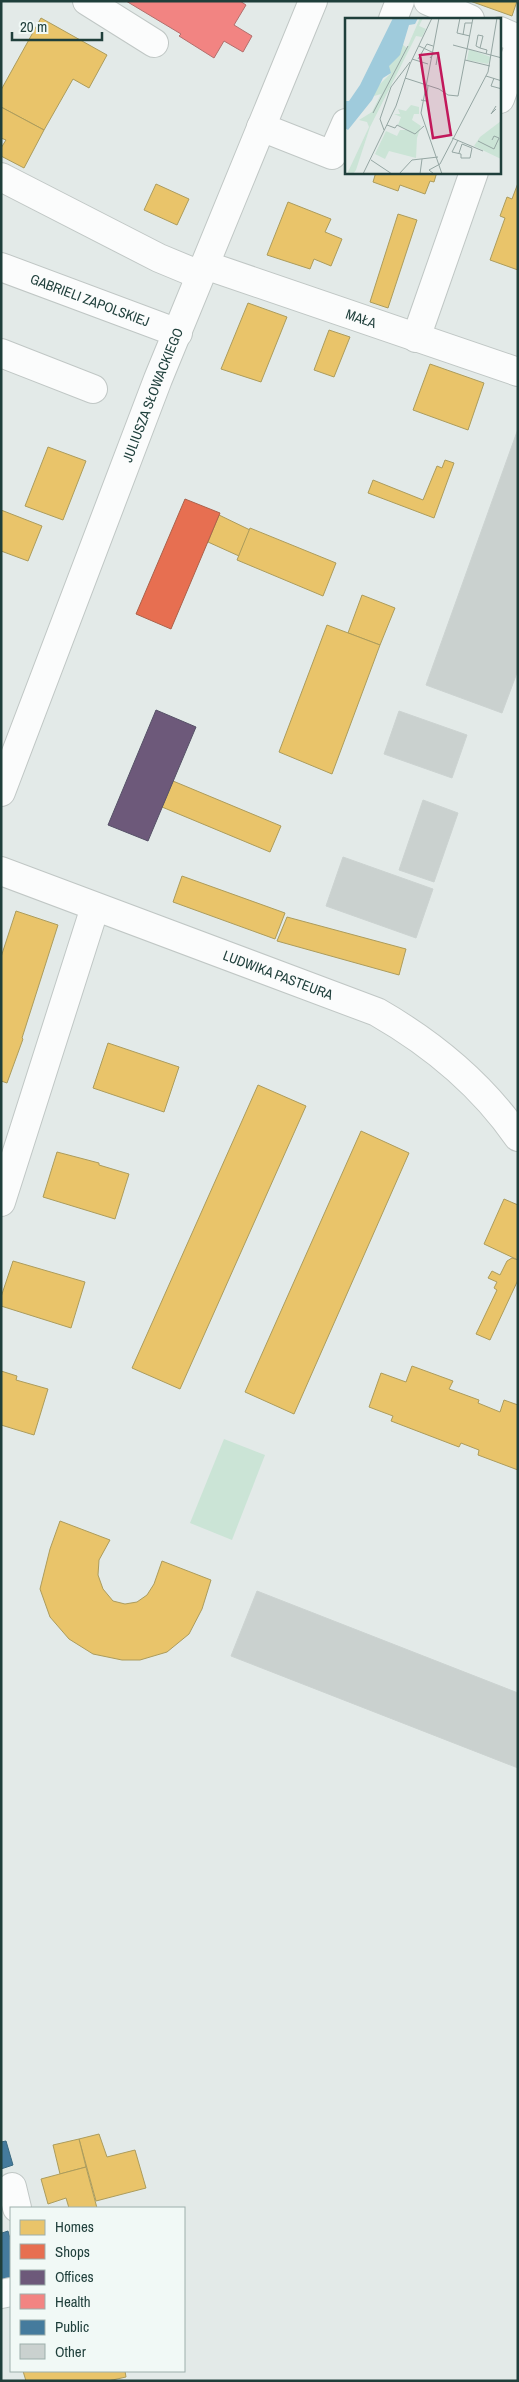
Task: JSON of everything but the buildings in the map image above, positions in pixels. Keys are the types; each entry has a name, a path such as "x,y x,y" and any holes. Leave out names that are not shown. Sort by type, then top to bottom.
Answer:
{"street":[{"path":"87,1 154,44"},
{"name":"JULIUSZA SŁOWACKIEGO","path":"1,792 155,388 313,1"},
{"path":"392,18 400,1"},
{"path":"428,1 468,18"},
{"path":"502,33 518,39"},
{"path":"502,93 518,49"},
{"path":"261,127 332,155 345,125"},
{"path":"416,338 473,174"},
{"name":"MAŁA","path":"1,177 159,258 202,270 518,372"},
{"name":"GABRIELI ZAPOLSKIEJ","path":"1,267 178,333"},
{"path":"1,353 93,389"},
{"name":"LUDWIKA PASTEURA","path":"1,871 376,1012 408,1031 449,1062 492,1103 518,1137"},
{"path":"1,1202 95,907"}],"green space":[{"path":"224,1439 265,1455 232,1540 190,1523"}]}
